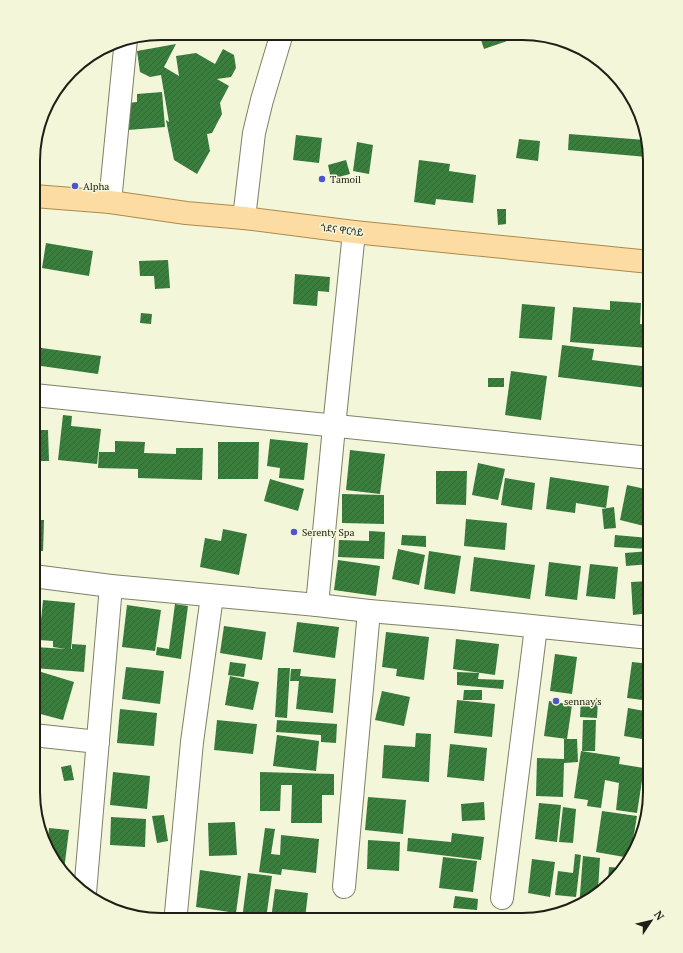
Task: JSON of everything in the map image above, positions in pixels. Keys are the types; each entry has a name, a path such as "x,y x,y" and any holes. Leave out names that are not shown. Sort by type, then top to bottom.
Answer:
{"main road":[{"name":"ጎደና ዋርሳይ","path":"40,196 110,202 186,213 244,218 354,232 643,261"}],"street":[{"path":"244,218 254,132 280,40"},
{"path":"110,202 125,45"},
{"path":"317,605 354,232"},
{"path":"40,396 334,427 643,457"},
{"path":"40,577 112,586 643,637"},
{"path":"86,887 112,586"},
{"path":"176,913 192,742 212,596"},
{"path":"344,887 368,611"},
{"path":"502,898 536,627"},
{"path":"40,736 98,742"}],"building":[{"path":"481,40 510,40 484,49"},
{"path":"176,44 164,67 179,76 176,56 196,53 215,64 223,49 234,55 236,68 231,77 217,79 229,86 220,103 222,114 212,133 207,134 210,151 197,174 174,160 166,120 169,122 161,75 150,77 140,72 137,51"},
{"path":"162,92 165,127 128,130 126,103 137,102 137,94"},
{"path":"569,134 641,140 643,157 568,150"},
{"path":"296,135 322,138 319,163 293,160"},
{"path":"519,139 540,141 538,161 516,158"},
{"path":"357,142 373,145 369,174 353,171"},
{"path":"346,160 350,174 331,179 328,165"},
{"path":"419,160 450,164 449,171 476,175 473,203 436,199 435,205 414,202"},
{"path":"497,209 506,209 506,224 498,225"},
{"path":"46,243 93,251 89,276 42,268"},
{"path":"168,260 170,288 155,289 154,276 140,276 139,261"},
{"path":"295,274 330,277 329,292 318,291 317,306 293,304"},
{"path":"610,301 641,303 640,324 643,324 643,348 570,342 573,307 610,310"},
{"path":"522,304 555,307 552,340 519,338"},
{"path":"141,313 152,314 151,324 140,323"},
{"path":"562,345 594,349 592,360 643,366 643,388 558,377"},
{"path":"40,348 101,356 98,374 40,366"},
{"path":"511,371 547,376 541,420 505,415"},
{"path":"488,378 504,378 504,387 488,387"},
{"path":"63,415 72,416 71,426 101,429 97,464 58,460"},
{"path":"40,430 48,430 49,461 40,461"},
{"path":"270,439 308,443 304,480 279,478 280,468 267,466"},
{"path":"115,441 145,442 144,453 176,454 176,448 203,448 202,480 138,478 138,469 98,468 99,452 115,452"},
{"path":"218,442 259,442 258,479 218,479"},
{"path":"350,450 385,454 380,494 346,490"},
{"path":"478,463 505,469 498,500 472,495"},
{"path":"436,471 467,471 466,505 436,504"},
{"path":"550,477 609,486 606,508 576,503 575,513 546,509"},
{"path":"505,478 535,483 532,510 501,505"},
{"path":"270,479 304,489 298,511 264,501"},
{"path":"627,485 643,488 643,526 620,520"},
{"path":"342,494 384,495 384,524 342,523"},
{"path":"614,507 616,528 604,529 602,509"},
{"path":"466,519 507,523 505,550 464,546"},
{"path":"40,520 44,520 43,551 40,551"},
{"path":"223,529 247,534 239,575 200,567 205,538 221,541"},
{"path":"369,531 385,532 384,559 338,557 339,540 369,541"},
{"path":"402,535 426,536 426,547 401,545"},
{"path":"615,535 643,537 643,549 614,547"},
{"path":"398,549 425,555 419,585 392,579"},
{"path":"429,551 461,556 455,594 424,589"},
{"path":"643,552 643,565 626,566 625,553"},
{"path":"474,557 535,565 530,599 470,591"},
{"path":"338,560 380,566 376,596 334,590"},
{"path":"549,562 581,566 577,600 545,596"},
{"path":"590,564 618,567 615,599 586,596"},
{"path":"643,581 643,614 633,615 631,582"},
{"path":"43,600 75,603 71,649 72,644 86,645 84,672 40,668 40,647 66,649 53,647 53,641 40,640"},
{"path":"175,604 188,606 181,659 156,655 157,647 169,649"},
{"path":"127,605 161,610 155,651 122,647"},
{"path":"297,622 339,627 335,658 293,652"},
{"path":"224,626 266,632 262,660 220,653"},
{"path":"386,632 429,637 424,680 396,676 397,669 382,667"},
{"path":"456,639 499,644 495,675 453,669"},
{"path":"555,654 577,657 572,694 550,691"},
{"path":"230,662 246,664 244,677 228,675"},
{"path":"632,662 643,663 643,700 627,698"},
{"path":"126,667 164,671 160,704 122,699"},
{"path":"278,668 290,668 287,718 275,717"},
{"path":"291,669 301,669 300,676 336,679 333,713 296,709 299,681 290,681"},
{"path":"40,672 74,682 63,720 40,714"},
{"path":"457,672 479,673 478,679 504,680 503,689 457,685"},
{"path":"230,676 259,682 253,710 225,705"},
{"path":"464,690 482,690 482,700 463,700"},
{"path":"382,691 410,697 404,726 375,720"},
{"path":"581,699 598,700 597,718 580,717"},
{"path":"457,700 495,704 492,737 454,733"},
{"path":"549,701 572,705 567,739 544,736"},
{"path":"628,708 643,711 643,739 624,736"},
{"path":"120,709 157,713 154,746 117,743"},
{"path":"217,720 257,724 253,754 214,750"},
{"path":"277,720 337,724 336,743 321,742 321,735 276,732"},
{"path":"583,720 596,720 595,751 582,751"},
{"path":"416,733 431,734 429,782 382,778 384,745 415,747"},
{"path":"277,735 319,741 316,771 273,766"},
{"path":"564,739 577,739 578,762 564,763 563,797 536,796 537,758 564,759"},
{"path":"450,744 487,748 484,781 447,777"},
{"path":"581,751 620,757 619,764 643,768 637,813 616,810 619,783 605,780 601,808 587,806 588,800 574,798"},
{"path":"71,765 74,780 64,781 61,767"},
{"path":"113,772 150,776 147,809 110,805"},
{"path":"260,772 334,774 334,795 322,795 322,823 291,823 292,785 281,785 280,811 260,811"},
{"path":"368,797 406,800 403,834 365,830"},
{"path":"484,802 485,820 462,821 461,804"},
{"path":"539,803 561,805 557,842 535,839"},
{"path":"563,807 576,809 573,843 559,842"},
{"path":"602,811 637,816 633,842 624,857 596,852"},
{"path":"164,815 168,841 157,843 152,816"},
{"path":"111,817 146,819 145,847 110,845"},
{"path":"235,822 237,855 209,856 208,823"},
{"path":"49,828 69,830 65,865 52,846 48,836"},
{"path":"265,828 275,829 271,854 280,855 281,835 319,839 316,873 282,869 281,875 259,872"},
{"path":"452,833 484,837 481,860 407,851 408,838 451,842"},
{"path":"368,840 400,842 399,871 367,869"},
{"path":"575,854 581,855 576,897 555,895 558,871 573,873"},
{"path":"583,856 600,858 598,886 580,899"},
{"path":"443,857 477,861 473,892 439,888"},
{"path":"532,859 555,862 550,897 528,893"},
{"path":"609,867 616,868 613,872 608,877"},
{"path":"200,870 241,876 236,913 196,907"},
{"path":"248,873 272,876 267,913 243,913"},
{"path":"275,889 308,893 306,913 272,913"},
{"path":"455,896 478,899 477,910 453,908"}],"place":[{"name":"Tamoil","path":"322,179"},
{"name":"Alpha","path":"75,186"},
{"name":"Serenty Spa","path":"294,532"},
{"name":"sennay's","path":"556,701"}]}
